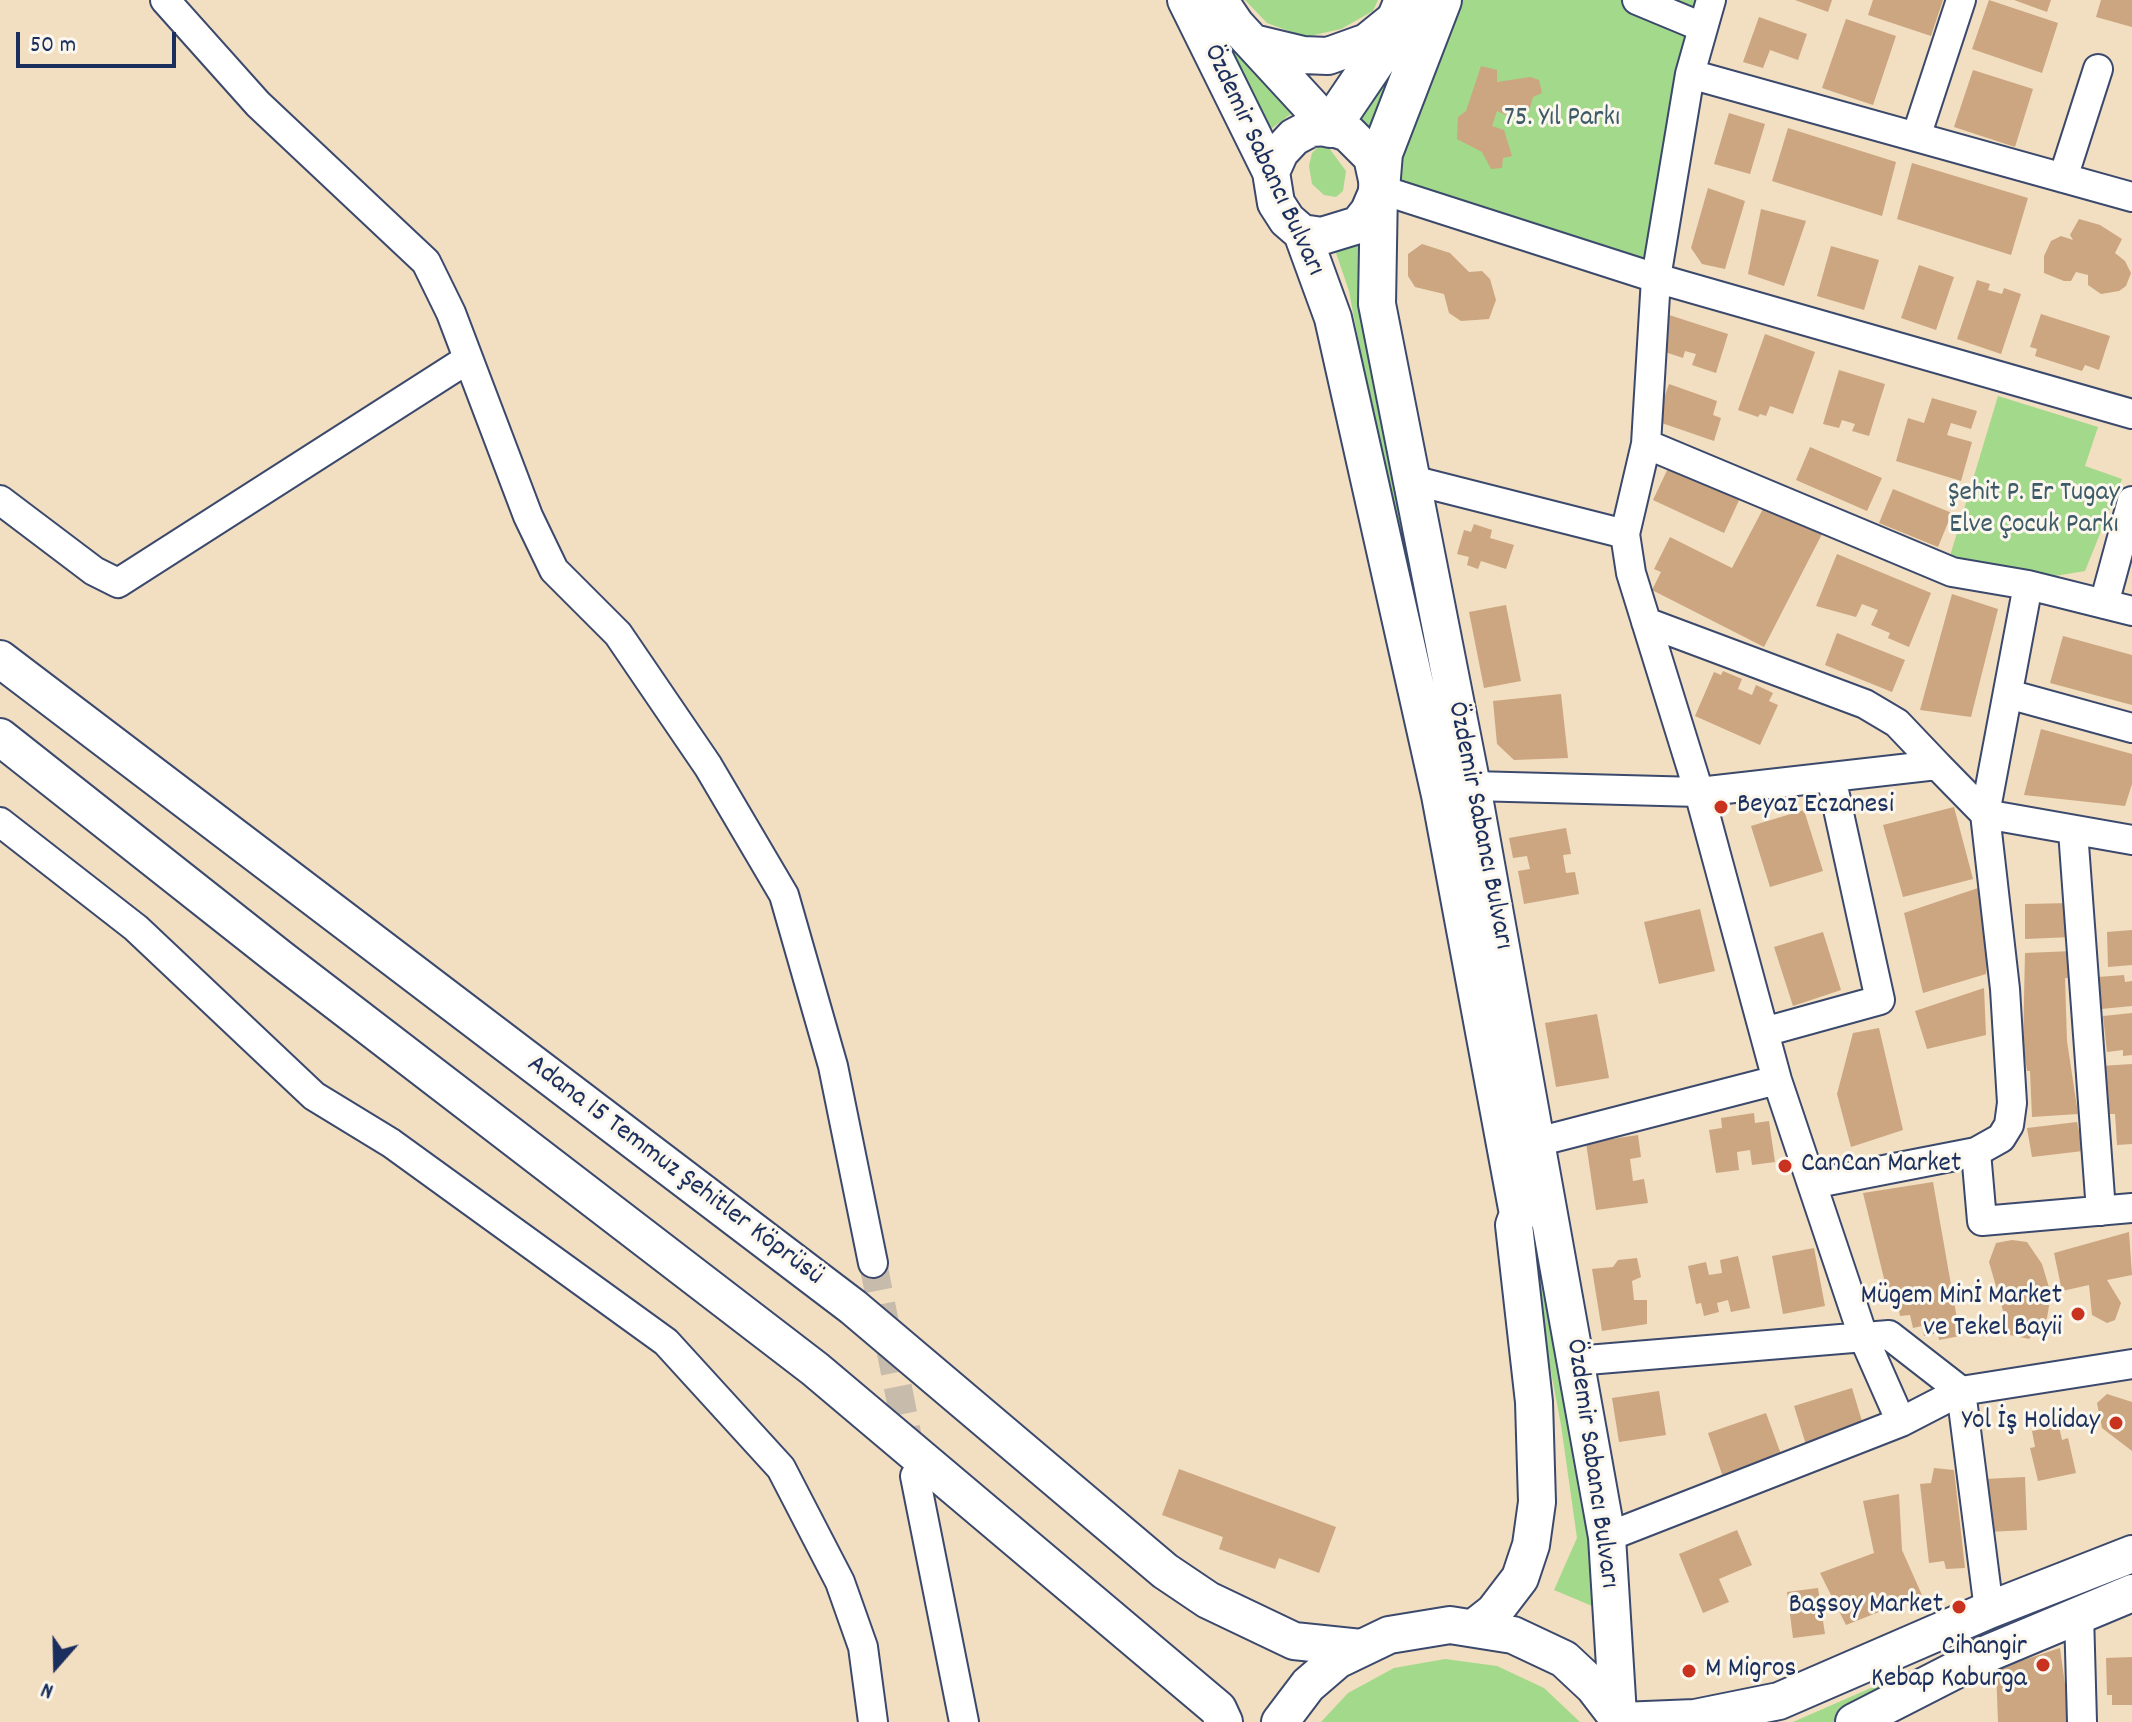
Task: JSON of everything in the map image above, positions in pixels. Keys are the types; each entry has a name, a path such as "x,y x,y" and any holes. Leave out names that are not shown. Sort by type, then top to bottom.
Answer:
{"highway":[{"path":"1379,189 1382,153 1441,0"},
{"path":"1330,127 1389,40 1402,8"}],"main road":[{"name":"Özdemir Sabancı Bulvarı","path":"1186,0 1271,172 1276,203 1287,220 1302,233 1333,318 1440,795 1518,1214 1514,1225 1534,1402 1537,1502 1531,1545 1520,1578 1494,1612 1475,1627"},
{"name":"Özdemir Sabancı Bulvarı","path":"1219,0 1253,43 1330,127 1348,133 1372,157 1379,189 1377,304 1472,786 1607,1537 1620,1719"},
{"path":"1253,43 1303,55 1328,56 1367,42 1402,8"},
{"path":"1271,172 1280,152 1294,137 1311,128 1330,127"},
{"path":"1302,233 1322,236 1358,225 1369,211 1379,189"},
{"name":"Adana 15 Temmuz Şehitler Köprüsü","path":"0,659 830,1290 1165,1571 1208,1600 1294,1641 1361,1648"},
{"path":"0,737 815,1369 1218,1709 1224,1722"},
{"path":"1280,1722 1308,1685 1337,1660 1389,1635 1421,1627 1475,1627 1513,1635 1564,1659 1620,1719 1695,1718 1779,1701 1989,1610 2132,1554"},
{"path":"1874,1717 1984,1656 2132,1593"}],"street":[{"path":"165,0 258,104 426,262 468,359 528,516 554,570 618,634 708,766 784,895 833,1066 873,1263"},
{"path":"1637,0 1706,13 1690,74 1656,278 1646,444 1625,534 1631,573 1699,792 1777,1080 1863,1336 1901,1422"},
{"path":"1916,137 1961,0"},
{"path":"2063,178 2098,69"},
{"path":"1690,74 2132,197"},
{"path":"1379,189 1656,278 2132,413"},
{"path":"0,500 94,571 118,583 468,359"},
{"path":"1646,444 1952,572 2028,585 2132,611"},
{"path":"1412,480 1625,534"},
{"path":"2104,604 2132,501"},
{"path":"1812,1184 1976,1152 2001,1138 2009,1125 2012,1103 2005,989 1985,814 2028,585"},
{"path":"1646,622 1865,704 1897,723 1985,814 2132,840"},
{"path":"2008,694 2132,728"},
{"path":"1472,786 1699,792 1937,765"},
{"path":"1764,1032 1880,1000 1831,777"},
{"path":"0,822 136,928 314,1096 391,1143 666,1342 781,1468 840,1582 863,1647 873,1722"},
{"path":"2073,831 2101,1211"},
{"path":"1537,1142 1777,1080"},
{"path":"1976,1152 1982,1221 2132,1208"},
{"path":"1575,1361 1889,1335 1961,1391 1989,1610"},
{"path":"1607,1537 1901,1422 1961,1391 2132,1364"},
{"path":"915,1476 964,1722"},
{"path":"2079,1614 2082,1722"}],"green space":[{"path":"1208,0 1296,110 1267,132"},
{"path":"1245,0 1378,0 1373,11 1341,29 1305,37 1267,23"},
{"path":"1417,0 1369,138 1345,115"},
{"name":"75. Yıl Parkı","path":"1443,0 1711,0 1656,278 1379,189"},
{"path":"1320,145 1329,148 1346,171 1343,191 1336,197 1324,195 1312,184 1309,166 1312,153"},
{"path":"1358,237 1362,289 1597,1543 1597,1608 1554,1590 1577,1538 1561,1425 1349,291 1333,244"},
{"name":"Şehit P. Er Tugay Elve Çocuk Parkı","path":"1998,396 2098,427 2085,466 2122,479 2085,571 2018,582 1998,580 1950,556"},
{"path":"2132,1574 2132,1581 1837,1722 1793,1722"},
{"path":"1445,1659 1497,1666 1544,1688 1580,1722 1321,1722 1348,1693 1394,1668"}],"building":[{"path":"1795,0 1832,0 1828,12"},
{"path":"1873,0 1943,0 1931,36 1868,15"},
{"path":"1989,0 2058,23 2042,73 1972,49"},
{"path":"2014,0 2051,0 2047,12"},
{"path":"2101,0 2132,0 2132,27 2096,17"},
{"path":"1759,17 1807,34 1798,60 1770,50 1763,68 1743,62"},
{"path":"1846,19 1896,36 1873,105 1822,88"},
{"path":"1481,66 1497,70 1497,82 1530,77 1539,80 1542,93 1533,97 1530,108 1524,111 1508,116 1497,111 1492,126 1504,130 1512,156 1503,158 1502,168 1491,169 1482,152 1457,139 1458,117 1466,111"},
{"path":"1973,70 2033,89 2015,147 1954,127"},
{"path":"1729,113 1765,124 1750,174 1714,164"},
{"path":"1788,128 1896,162 1882,216 1772,181"},
{"path":"1912,163 2028,198 2011,255 1897,219"},
{"path":"1708,188 1745,201 1725,269 1702,264 1691,248"},
{"path":"1761,209 1806,221 1784,286 1748,274"},
{"path":"2079,219 2100,225 2122,239 2115,253 2125,261 2131,273 2126,286 2119,291 2101,294 2088,285 2088,275 2076,272 2071,281 2044,273 2044,256 2051,241 2061,236 2073,240 2070,235"},
{"path":"1422,244 1450,253 1469,272 1482,271 1490,279 1496,300 1489,319 1461,321 1449,313 1444,294 1415,287 1408,276 1408,254"},
{"path":"1831,246 1879,260 1864,310 1817,296"},
{"path":"1919,265 1954,277 1936,330 1901,318"},
{"path":"1977,280 1990,284 1988,290 2002,294 2004,288 2021,294 2001,354 1957,339"},
{"path":"1666,314 1728,334 1716,373 1692,365 1696,354 1685,351 1683,358 1659,350"},
{"path":"2041,314 2110,336 2099,370 2085,365 2082,371 2035,356 2037,349 2030,347"},
{"path":"1765,334 1815,352 1793,414 1770,406 1766,416 1760,414 1758,417 1738,410"},
{"path":"1839,370 1885,384 1869,436 1852,431 1855,424 1842,420 1839,428 1823,424"},
{"path":"1669,384 1717,401 1713,415 1721,418 1714,441 1656,421"},
{"path":"1932,398 1977,411 1971,429 1951,423 1947,435 1972,442 1961,481 1896,461 1908,418 1924,423"},
{"path":"1810,447 1882,478 1867,511 1796,480"},
{"path":"1670,464 1741,496 1724,533 1653,500"},
{"path":"1893,489 1952,513 1938,547 1879,523"},
{"path":"1765,505 1822,534 1764,647 1652,590 1661,572 1654,569 1670,537 1732,568"},
{"path":"1474,524 1492,530 1490,538 1514,545 1506,569 1481,561 1478,569 1467,565 1469,557 1457,554 1464,530 1471,532"},
{"path":"1837,554 1931,593 1909,647 1888,638 1890,633 1871,625 1878,610 1862,604 1856,617 1816,606"},
{"path":"1952,594 1998,609 1971,717 1920,710"},
{"path":"1506,605 1521,681 1484,688 1469,612"},
{"path":"1837,633 1905,660 1892,692 1825,665"},
{"path":"2063,636 2132,655 2132,705 2050,683"},
{"path":"1723,671 1742,679 1738,689 1752,695 1756,685 1773,693 1769,701 1778,705 1760,745 1695,716 1714,672 1721,675"},
{"path":"1561,694 1568,758 1514,760 1497,744 1493,701"},
{"path":"2041,729 2132,754 2132,784 2125,806 2024,795"},
{"path":"1954,807 1973,879 1903,897 1883,825"},
{"path":"1804,810 1823,871 1770,887 1751,826"},
{"path":"1566,828 1571,854 1563,855 1566,873 1575,872 1579,894 1524,904 1518,871 1530,869 1527,856 1513,858 1509,838"},
{"path":"1978,888 1989,946 1986,974 1923,993 1904,913"},
{"path":"2072,903 2072,937 2025,939 2025,904"},
{"path":"1700,909 1715,971 1659,984 1644,922"},
{"path":"2132,930 2132,965 2108,967 2107,932"},
{"path":"1823,932 1841,990 1793,1006 1774,947"},
{"path":"2072,951 2073,978 2065,978 2067,1041 2078,1114 2032,1117 2030,1071 2027,1071 2023,1046 2025,953"},
{"path":"2124,975 2125,982 2132,981 2132,1006 2101,1009 2098,977"},
{"path":"1984,988 1986,1035 1927,1049 1915,1011"},
{"path":"2132,1013 2132,1055 2123,1056 2123,1050 2107,1052 2103,1016"},
{"path":"1597,1014 1609,1078 1556,1087 1545,1023"},
{"path":"1879,1028 1903,1130 1851,1147 1837,1094 1853,1033"},
{"path":"2132,1064 2132,1144 2117,1145 2115,1114 2104,1114 2101,1066"},
{"path":"1754,1113 1755,1123 1769,1121 1775,1162 1752,1165 1750,1150 1737,1152 1739,1170 1716,1173 1709,1130 1722,1128 1721,1118"},
{"path":"2077,1122 2083,1151 2032,1157 2027,1128"},
{"path":"1638,1135 1641,1157 1630,1159 1633,1181 1644,1179 1648,1203 1596,1210 1586,1143"},
{"path":"1933,1182 1960,1336 1939,1340 1938,1333 1924,1336 1922,1326 1913,1328 1910,1315 1900,1316 1898,1306 1891,1307 1863,1193"},
{"path":"2129,1232 2132,1275 2107,1280 2121,1303 2115,1320 2107,1323 2092,1315 2089,1285 2062,1291 2054,1253"},
{"path":"2012,1240 2027,1242 2042,1264 2051,1294 2047,1318 2029,1339 2010,1335 1989,1262 1996,1243"},
{"path":"1814,1248 1825,1306 1783,1314 1772,1256"},
{"path":"1738,1256 1750,1308 1731,1312 1728,1300 1717,1303 1719,1312 1704,1316 1701,1303 1696,1304 1688,1266 1706,1262 1709,1275 1722,1273 1720,1260"},
{"path":"1637,1258 1641,1277 1632,1281 1634,1300 1647,1300 1647,1324 1602,1331 1592,1269 1613,1267 1618,1260"},
{"path":"1852,1388 1865,1431 1807,1448 1794,1406"},
{"path":"1659,1391 1666,1435 1619,1442 1612,1398"},
{"name":"Yol İş Holiday","path":"2107,1394 2132,1402 2132,1451 2102,1428 2097,1403"},
{"path":"1766,1413 1782,1457 1723,1477 1708,1433"},
{"path":"2059,1426 2062,1440 2068,1438 2076,1473 2038,1481 2030,1448 2035,1447 2032,1431"},
{"path":"1934,1468 1954,1470 1965,1568 1946,1569 1944,1561 1929,1563 1920,1484 1931,1483"},
{"path":"1179,1469 1336,1527 1319,1573 1279,1558 1275,1569 1219,1549 1223,1537 1162,1515"},
{"path":"2025,1477 2027,1530 1987,1532 1985,1479"},
{"path":"1899,1494 1902,1550 1922,1595 1846,1625 1820,1573 1874,1553 1863,1501"},
{"path":"1737,1530 1752,1565 1719,1579 1729,1602 1703,1613 1679,1554"},
{"path":"1818,1588 1825,1634 1793,1638 1787,1592"},
{"path":"2060,1648 2070,1722 1998,1722 1996,1669"},
{"path":"2132,1657 2132,1705 2112,1705 2112,1695 2107,1695 2106,1658"}],"tunnel":[{"path":"873,1263 912,1458"}],"place":[{"name":"Beyaz Eczanesi","path":"1721,807"},
{"name":"CanCan Market","path":"1785,1166"},
{"name":"Mügem Minİ Market ve Tekel Bayii","path":"2078,1314"},
{"name":"Yol İş Holiday","path":"2116,1423"},
{"name":"Başsoy Market","path":"1959,1607"},
{"name":"Cihangir Kebap Kaburga","path":"2043,1665"},
{"name":"M Migros","path":"1689,1671"}]}
